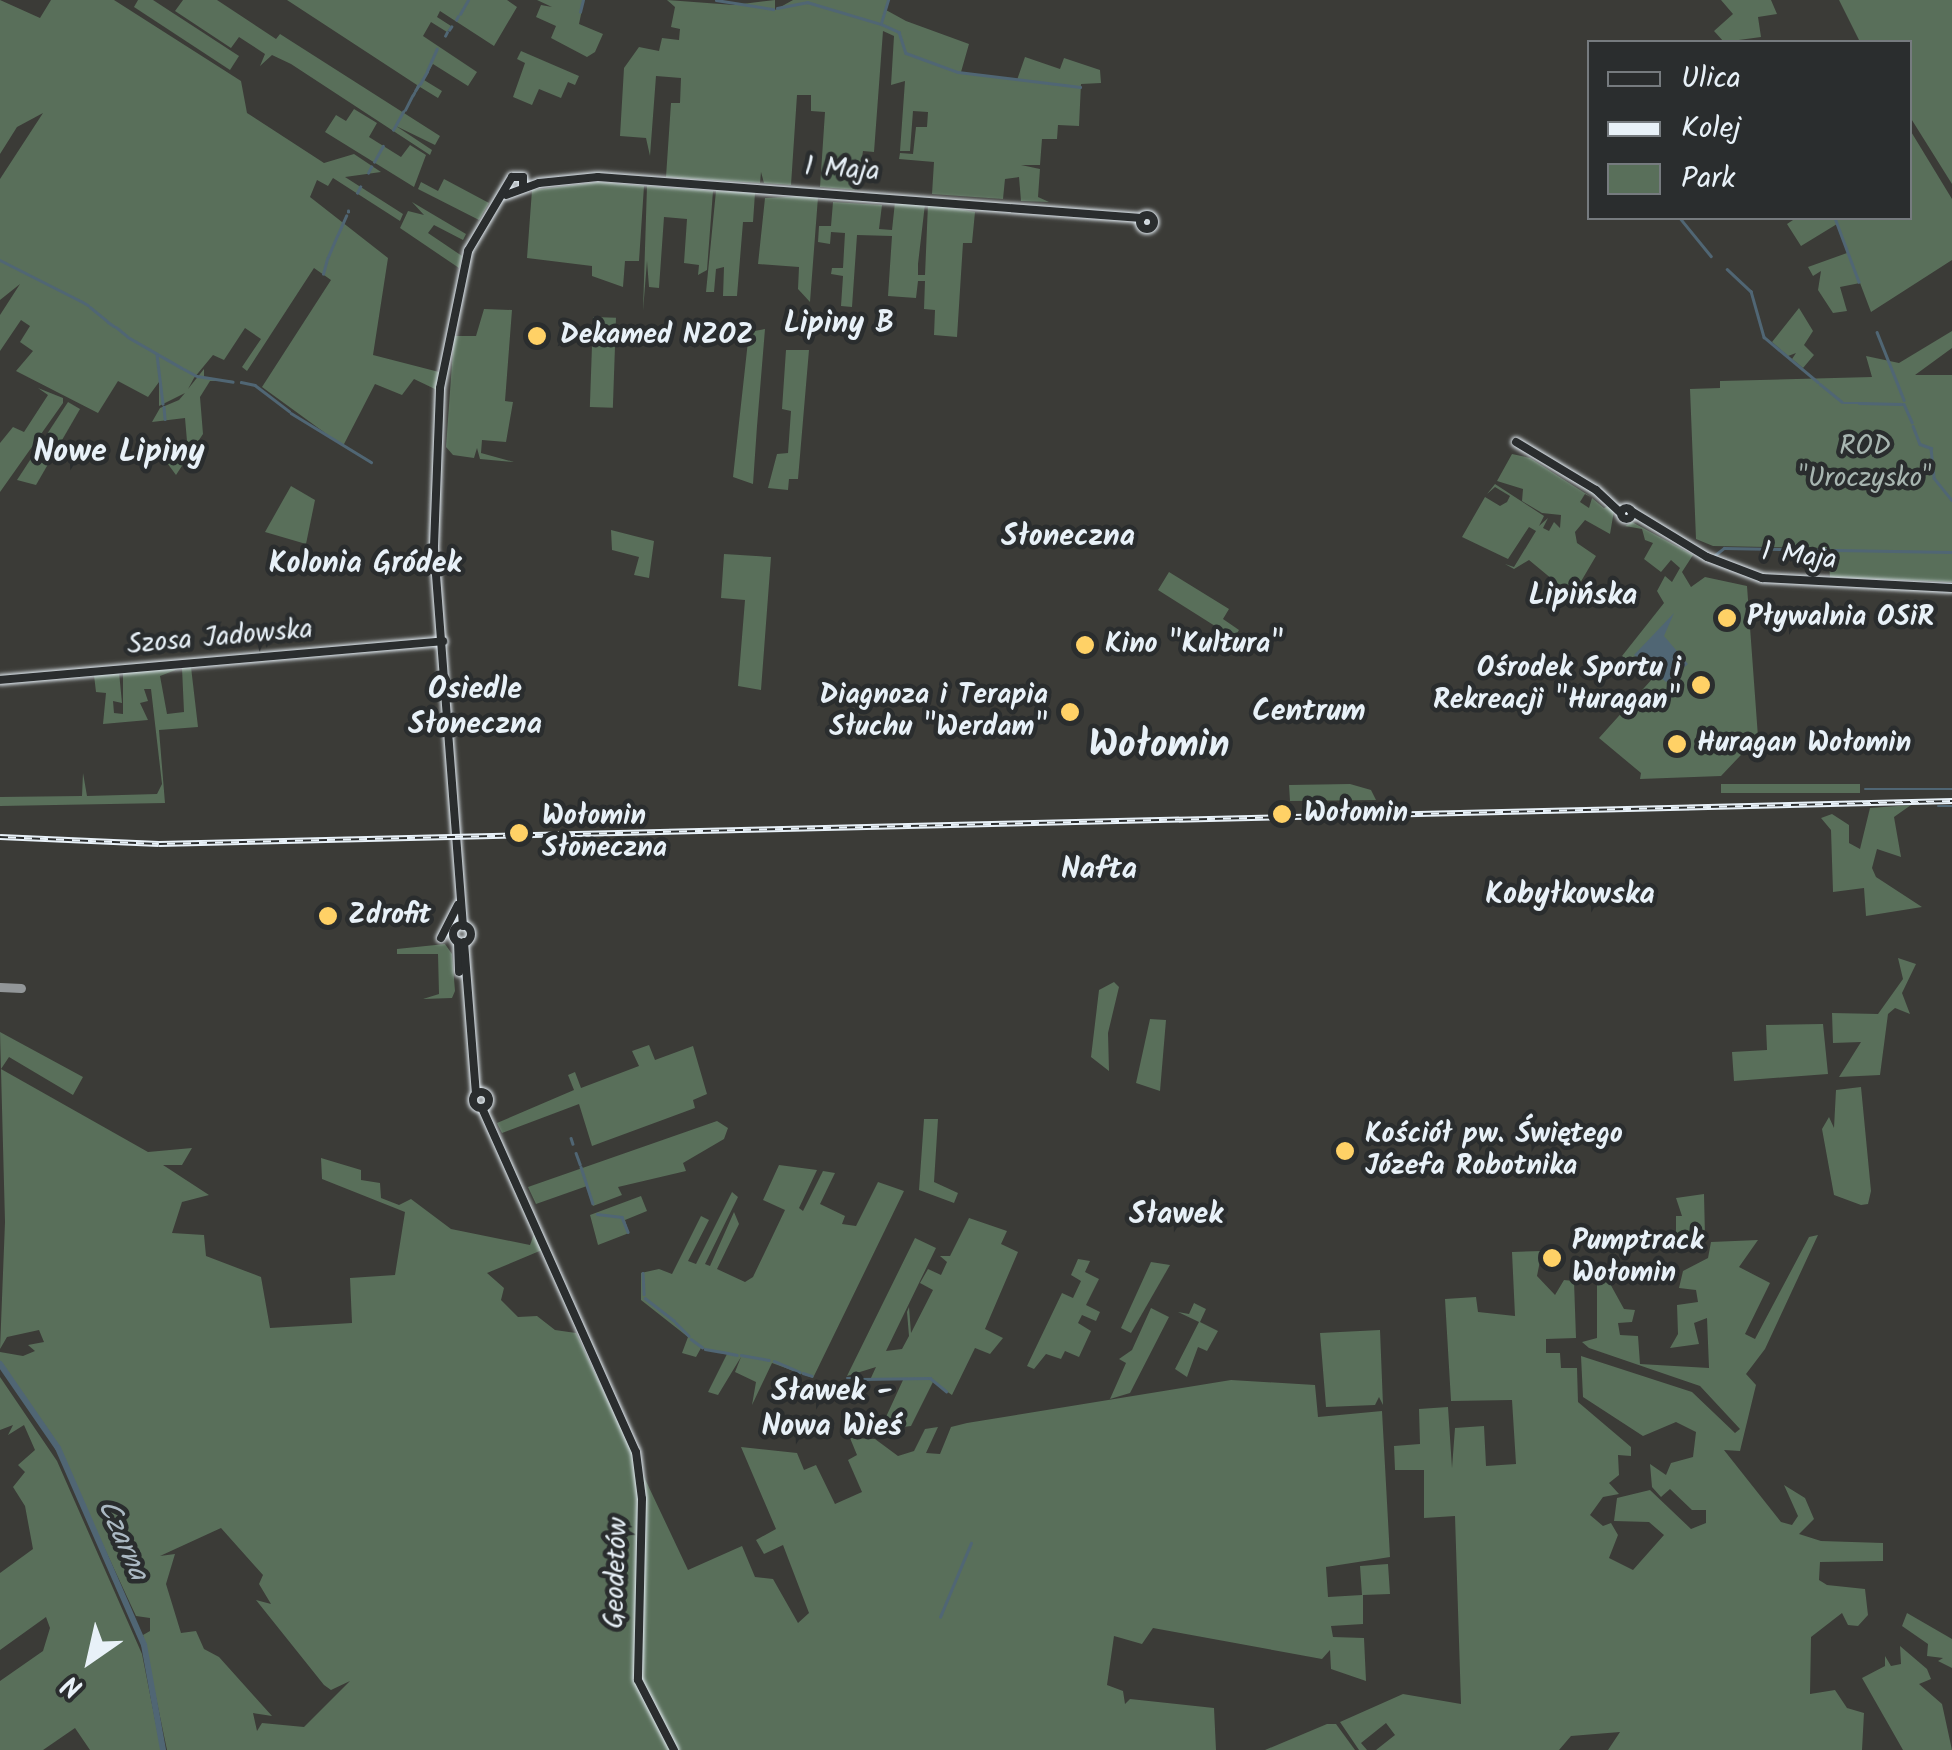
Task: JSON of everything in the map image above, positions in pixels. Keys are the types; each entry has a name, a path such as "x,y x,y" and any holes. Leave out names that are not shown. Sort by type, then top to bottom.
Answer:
{"main road":[{"name":"1 Maja","path":"443,641 434,546 441,378 465,258 498,201 518,185 650,180 1141,218"},
{"name":"1 Maja","path":"1516,442 1627,512 1715,561 1762,578 1952,588"},
{"name":"Szosa Jadowska","path":"0,680 443,641"},
{"path":"443,641 461,926 453,934 460,945"},
{"path":"459,881 461,926 470,934 460,945"},
{"path":"458,906 442,940 460,945"},
{"name":"Geodetów","path":"460,945 468,1046 478,1093 474,1103 484,1107 601,1371 641,1483 638,1680 674,1750"}],"green space":[{"path":"0,0 40,18 51,0 114,0 241,81 247,113 324,163 354,154 381,172 345,177 403,214 400,221 333,178 328,186 317,180 310,197 388,258 373,355 439,372 437,390 414,379 402,395 375,384 343,446 262,387 331,280 314,268 247,371 242,367 261,339 245,328 224,360 213,355 194,378 188,389 204,369 204,378 234,381 210,381 200,397 203,434 176,475 162,456 188,453 185,418 152,422 160,408 185,393 159,406 159,382 148,397 118,381 98,413 16,371 33,351 20,342 30,326 21,320 0,351 0,315 20,284 0,300 0,179 43,113 17,127 0,154"},
{"path":"138,0 153,0 239,56 230,70 134,7"},
{"path":"183,0 217,0 276,39 280,34 440,136 435,145 396,126 432,150 430,155 291,64 272,55 260,66 265,54 239,37 231,48 175,11"},
{"path":"287,0 507,0 517,7 494,46 440,11 437,17 451,26 447,32 431,22 423,36 477,72 468,86 433,64 424,80 442,91 438,98 420,87 414,95 417,85"},
{"path":"537,0 584,0 579,24 603,34 595,52 587,57 551,38 556,26 536,17 541,5 552,7"},
{"path":"667,0 734,5 775,0 775,10 793,0 888,0 886,10 906,21 969,44 961,72 1017,80 1025,57 1060,69 1064,58 1100,70 1101,83 1081,84 1079,126 1058,125 1057,139 1042,139 1040,165 1021,165 1040,169 1038,197 1049,202 1021,201 1019,177 1005,179 1003,199 932,194 934,162 899,159 900,153 913,154 916,127 927,127 928,112 913,111 910,151 900,151 905,81 891,85 894,36 883,31 874,152 863,151 857,190 820,187 825,112 811,111 811,95 797,95 791,185 764,183 761,172 760,183 666,177 671,103 680,103 681,78 656,76 650,156 646,138 620,136 624,68 639,47 659,51 662,38 679,40 680,29 671,27 675,7"},
{"path":"1721,0 1771,0 1777,14 1758,17 1761,37 1722,40 1714,31 1733,14"},
{"path":"1839,0 1952,0 1952,184 1912,120 1912,40 1859,40"},
{"path":"521,51 579,76 575,85 568,82 561,98 539,89 532,105 513,97 525,63 517,59"},
{"path":"354,109 377,123 369,137 401,157 410,145 426,155 414,187 325,132 336,115 346,121"},
{"path":"1912,133 1952,199 1952,260 1871,312 1860,283 1840,287 1847,311 1833,313 1818,290 1821,271 1813,276 1808,267 1847,253 1837,224 1801,246 1787,224 1793,220 1912,220"},
{"path":"444,179 489,203 479,220 418,189 421,182 438,191"},
{"path":"598,182 644,186 639,261 625,261 623,287 592,276 592,266 527,258 532,190"},
{"path":"647,186 713,191 707,270 698,275 699,265 684,263 687,219 664,217 659,288 649,287 647,261 643,311"},
{"path":"716,191 755,193 753,222 743,222 737,296 723,296 724,267 716,269 714,292 706,292"},
{"path":"818,197 810,302 798,289 799,267 758,264 765,198"},
{"path":"412,202 466,234 463,240 434,225 428,233 462,256 459,268 400,228 408,211 424,215"},
{"path":"833,202 882,205 879,229 892,230 895,202 925,204 918,275 925,275 928,204 975,212 972,243 963,243 957,337 934,335 935,310 924,309 925,281 918,281 916,298 888,296 892,236 857,235 852,307 841,306 843,276 831,274 832,268 843,268 845,233 831,232 830,244 818,242 819,226 831,226"},
{"path":"1799,308 1813,331 1804,345 1814,355 1803,368 1792,359 1796,353 1788,356 1772,342"},
{"path":"484,309 512,310 505,401 513,402 506,442 482,440 481,453 514,462 480,459 477,448 474,458 453,455 446,447 454,336 476,336"},
{"path":"593,317 616,318 613,408 590,407"},
{"path":"765,329 753,484 733,477 749,332"},
{"name":"ROD \"Uroczysko\"","path":"1952,331 1952,348 1915,375 1952,375 1952,582 1830,577 1828,548 1713,546 1696,539 1690,389 1720,388 1720,381 1872,377 1866,356 1899,363"},
{"path":"786,350 809,350 798,479 789,479 788,490 768,488 777,454 788,453 791,411 782,409"},
{"path":"38,388 63,398 63,403 0,492 0,443 13,427 24,432 48,395"},
{"path":"68,402 80,409 36,485 17,480"},
{"path":"1525,451 1615,505 1610,534 1585,520 1575,532 1577,543 1596,556 1573,595 1579,581 1570,594 1529,560 1514,569 1505,564 1514,567 1536,531 1529,527 1508,559 1462,537 1485,497 1500,506 1507,502 1510,496 1495,487 1487,494 1495,484 1544,516 1539,526 1548,518 1543,528 1549,531 1554,522 1560,528 1561,515 1542,513 1522,501 1523,489 1497,481 1512,454 1530,458 1591,497 1585,494 1580,502 1589,508 1592,498 1604,508 1611,505"},
{"path":"291,486 315,500 306,544 265,532"},
{"name":"Ośrodek Sportu i Rekreacji \"Huragan\"","path":"1632,522 1693,555 1682,572 1691,587 1705,577 1747,586 1758,737 1721,776 1640,779 1641,773 1599,738 1653,678 1622,656 1664,603 1657,591 1665,576 1672,582 1680,568 1671,560 1661,572 1644,559 1653,543 1645,540 1642,529 1625,526"},
{"path":"611,530 654,541 649,578 634,575 639,557 612,550"},
{"path":"724,554 771,557 761,690 738,686 745,600 721,598"},
{"path":"1169,572 1229,609 1223,619 1239,630 1234,638 1158,590"},
{"path":"191,667 198,727 159,730 165,803 0,806 0,797 82,796 83,773 87,796 157,794 162,784 151,689 144,689 148,701 140,703 148,720 103,724 106,693 96,692 94,675 119,672 122,703 113,701 114,713 123,714 123,672 178,669 160,676 167,714 184,712 182,668"},
{"path":"1350,784 1371,790 1376,800 1290,801 1289,785"},
{"path":"1721,784 1860,784 1860,793 1721,793"},
{"path":"1911,805 1894,817 1901,857 1877,849 1872,868 1876,877 1922,907 1866,916 1864,888 1833,892 1831,830 1821,818 1832,814 1849,825 1849,843 1860,849 1870,808"},
{"path":"445,944 452,954 455,991 452,998 423,999 439,994 438,954 397,954 397,949"},
{"path":"1898,958 1916,964 1902,993 1910,1014 1895,1008 1888,1014 1880,1075 1839,1077 1861,1042 1833,1043 1832,1013 1878,1014 1903,979"},
{"path":"1114,982 1119,987 1108,1033 1109,1071 1091,1057 1099,990"},
{"path":"1150,1019 1166,1020 1160,1091 1136,1083"},
{"path":"1823,1024 1828,1074 1734,1081 1732,1052 1767,1050 1766,1025"},
{"path":"0,1032 83,1077 73,1095 9,1057 1,1069 148,1152 192,1148 182,1165 163,1165 209,1195 182,1202 172,1233 204,1235 206,1256 261,1277 270,1328 352,1323 350,1278 395,1275 405,1212 322,1179 321,1158 361,1170 361,1180 380,1183 381,1198 399,1205 411,1199 451,1229 530,1245 534,1234 542,1250 487,1273 504,1288 501,1300 518,1317 537,1316 555,1330 576,1333 688,1570 742,1546 755,1577 773,1579 798,1623 809,1613 783,1545 764,1554 756,1540 776,1529 741,1447 797,1453 804,1470 816,1465 835,1504 862,1492 848,1460 857,1455 850,1438 875,1439 898,1456 914,1451 925,1429 938,1427 926,1453 940,1454 951,1427 967,1423 1231,1380 1315,1385 1318,1417 1382,1411 1390,1557 1326,1567 1328,1597 1362,1595 1360,1566 1388,1564 1390,1594 1363,1595 1363,1624 1331,1626 1333,1637 1364,1638 1366,1681 1331,1669 1330,1650 1322,1659 1153,1628 1142,1644 1114,1636 1107,1685 1123,1691 1125,1704 1130,1699 1214,1708 1216,1750 167,1750 143,1635 150,1631 150,1618 136,1616 52,1435 0,1362 0,1352 23,1356 35,1351 28,1345 44,1342 39,1330 7,1337 0,1349 5,1222","holes":["221,1528 263,1575 259,1584 271,1604 256,1600 324,1685 331,1690 350,1681 304,1727 262,1723 257,1731 253,1713 272,1716 219,1657 204,1649 196,1631 181,1633 166,1584 175,1554 160,1556"]},
{"path":"649,1045 655,1060 693,1046 707,1094 693,1100 695,1108 592,1146 579,1104 502,1133 497,1123 574,1090 568,1075 575,1072 581,1088 639,1066 632,1051"},
{"path":"1861,1087 1871,1191 1868,1204 1861,1205 1834,1195 1822,1129 1829,1117 1834,1128 1836,1090"},
{"path":"924,1119 938,1119 934,1182 958,1193 954,1203 919,1190"},
{"path":"717,1121 728,1128 724,1139 683,1163 686,1171 618,1187 622,1195 593,1206 587,1186 536,1204 528,1187"},
{"path":"779,1165 817,1170 799,1208 803,1211 823,1171 835,1173 820,1204 845,1216 842,1224 856,1226 878,1182 904,1191 813,1378 772,1363 752,1405 756,1382 735,1372 741,1357 718,1395 708,1392 727,1354 701,1348 696,1357 682,1353 688,1337 641,1300 641,1273 659,1269 672,1274 701,1216 709,1220 688,1261 696,1264 732,1192 738,1197 705,1264 710,1266 734,1212 739,1224 717,1269 745,1282 753,1277 785,1210 763,1200"},
{"path":"1704,1194 1705,1236 1676,1237 1676,1216 1682,1216 1676,1198"},
{"path":"641,1196 647,1211 625,1220 629,1233 598,1245 590,1215"},
{"path":"969,1218 1007,1231 1001,1244 1018,1252 985,1329 1003,1338 990,1354 975,1348 952,1395 933,1382 911,1426 880,1430 903,1380 870,1380 876,1367 847,1376 915,1238 936,1248 886,1351 902,1349 909,1336 909,1307 911,1333 933,1290 920,1283 928,1269 941,1275 947,1262 940,1256 950,1256"},
{"path":"1818,1235 1765,1349 1746,1374 1756,1385 1740,1451 1724,1450 1781,1522 1792,1525 1798,1516 1784,1485 1805,1498 1814,1519 1799,1534 1821,1541 1883,1543 1883,1561 1820,1562 1819,1580 1827,1585 1865,1589 1868,1615 1858,1626 1848,1625 1842,1613 1811,1637 1810,1694 1835,1690 1847,1708 1864,1713 1862,1750 1608,1750 1620,1732 1571,1736 1559,1750 1376,1750 1395,1735 1386,1723 1361,1743 1367,1750 1359,1750 1340,1722 1403,1694 1461,1704 1455,1516 1424,1518 1424,1470 1395,1470 1394,1446 1420,1444 1419,1409 1448,1407 1452,1468 1455,1428 1484,1426 1486,1466 1516,1464 1512,1400 1451,1401 1445,1299 1476,1297 1478,1312 1515,1316 1512,1252 1542,1251 1537,1276 1555,1295 1564,1280 1574,1281 1576,1338 1546,1339 1546,1353 1560,1353 1561,1368 1577,1368 1578,1402 1631,1447 1631,1456 1618,1455 1619,1475 1609,1483 1619,1494 1603,1497 1590,1515 1603,1526 1611,1523 1618,1535 1609,1558 1633,1570 1664,1535 1649,1522 1614,1521 1617,1498 1650,1490 1691,1529 1706,1523 1706,1510 1692,1510 1670,1489 1661,1497 1652,1487 1650,1464 1666,1475 1671,1463 1693,1457 1696,1432 1676,1422 1643,1436 1583,1397 1581,1356 1692,1392 1735,1433 1740,1429 1700,1386 1589,1348 1582,1342 1597,1338 1597,1284 1608,1280 1624,1309 1635,1310 1632,1322 1618,1323 1620,1335 1638,1336 1640,1364 1709,1368 1707,1318 1694,1323 1699,1344 1670,1348 1678,1334 1677,1305 1698,1302 1696,1290 1679,1288 1683,1271 1708,1258 1711,1242 1758,1240 1739,1267 1770,1283 1745,1334 1755,1339 1809,1237"},
{"path":"1078,1259 1090,1261 1085,1272 1099,1279 1086,1305 1100,1312 1096,1321 1082,1315 1078,1323 1091,1331 1079,1357 1065,1351 1061,1359 1046,1354 1034,1369 1027,1366 1062,1293 1073,1298 1081,1281 1071,1275"},
{"path":"1151,1262 1170,1265 1131,1333 1121,1328"},
{"path":"1194,1303 1206,1309 1200,1322 1218,1331 1207,1351 1198,1347 1187,1377 1175,1369 1199,1322 1178,1312 1189,1314"},
{"path":"1151,1308 1169,1317 1130,1393 1110,1399 1126,1363 1119,1359 1132,1350"},
{"path":"1380,1330 1383,1405 1379,1397 1375,1405 1326,1407 1320,1333"},
{"path":"0,1377 57,1461 142,1654 161,1750 90,1750 75,1728 43,1750 0,1750 0,1681 43,1651 50,1628 46,1617 0,1650 0,1573 33,1549 25,1506 13,1487 25,1472 18,1465 35,1450 24,1425 8,1435 13,1425 0,1430"},
{"path":"1907,1613 1952,1639 1952,1668 1938,1661 1943,1658 1927,1656 1928,1644 1902,1626"},
{"path":"1900,1646 1927,1669 1931,1679 1919,1684 1942,1704 1952,1750 1903,1750 1862,1678 1885,1666 1885,1656 1891,1666 1901,1664"},
{"path":"1327,1724 1336,1724 1355,1750 1265,1750"}],"water":[{"path":"1674,613 1664,636 1688,664 1666,682 1634,655"}],"waterway":[{"path":"460,14 468,0"},
{"path":"580,12 583,0"},
{"path":"716,0 773,9"},
{"path":"881,23 888,0"},
{"path":"777,8 807,2 881,24 899,32 906,53 958,72 1080,87"},
{"path":"456,20 458,16"},
{"path":"445,36 447,32"},
{"path":"427,71 437,49"},
{"path":"420,84 427,72"},
{"path":"415,91 418,86"},
{"path":"405,110 412,96"},
{"path":"393,130 403,112"},
{"path":"374,162 383,146"},
{"path":"368,173 371,167"},
{"path":"357,193 360,187"},
{"path":"338,234 346,216"},
{"path":"1682,220 1711,256"},
{"path":"1836,220 1859,282"},
{"path":"328,257 337,236"},
{"path":"323,274 327,259"},
{"path":"0,260 79,300"},
{"path":"1727,269 1751,291 1764,337 1818,382"},
{"path":"81,301 88,305"},
{"path":"90,307 107,321"},
{"path":"108,322 114,326"},
{"path":"116,327 127,336"},
{"path":"1877,332 1904,400"},
{"path":"128,337 182,368"},
{"path":"157,355 163,404"},
{"path":"184,369 195,375"},
{"path":"197,376 233,382"},
{"path":"241,382 255,385 289,411"},
{"path":"1820,384 1842,402"},
{"path":"1844,403 1858,403"},
{"path":"1859,403 1901,404"},
{"path":"1904,404 1912,422"},
{"path":"164,407 165,419"},
{"path":"291,413 371,462"},
{"path":"1913,426 1920,444 1931,448 1934,478 1952,500"},
{"path":"1715,555 1724,548 1952,552"},
{"path":"1938,584 1952,584"},
{"path":"1865,789 1952,789"},
{"path":"1938,806 1952,806"},
{"path":"571,1138 573,1144"},
{"path":"576,1153 580,1164"},
{"path":"581,1167 593,1203"},
{"path":"597,1214 622,1217 628,1232"},
{"path":"643,1273 644,1294"},
{"path":"645,1298 674,1321"},
{"path":"676,1323 689,1336"},
{"path":"691,1339 702,1347"},
{"path":"705,1349 722,1352"},
{"path":"723,1352 737,1355"},
{"path":"741,1355 769,1360"},
{"path":"774,1361 800,1372"},
{"name":"Czarna","path":"0,1364 58,1448 144,1645 163,1750"},
{"path":"803,1373 812,1376"},
{"path":"847,1378 853,1378"},
{"path":"861,1379 930,1378 946,1391"},
{"path":"940,1617 971,1543"}],"taxiway":[{"path":"0,987 21,988"}],"railway":[{"path":"0,837 159,844 1952,801"}],"place":[{"name":"Dekamed NZOZ","path":"537,336"},
{"name":"Pływalnia OSiR","path":"1727,618"},
{"name":"Kino \"Kultura\"","path":"1085,645"},
{"name":"Ośrodek Sportu i Rekreacji \"Huragan\"","path":"1701,685"},
{"name":"Diagnoza i Terapia Słuchu \"Werdam\"","path":"1070,712"},
{"name":"Huragan Wołomin","path":"1677,744"},
{"name":"Wołomin","path":"1282,814"},
{"name":"Wołomin Słoneczna","path":"519,833"},
{"name":"Zdrofit","path":"328,916"},
{"name":"Kościół pw. Świętego Józefa Robotnika","path":"1345,1151"},
{"name":"Pumptrack Wołomin","path":"1552,1258"}],"district":[{"name":"Lipiny B","path":"839,324"},
{"name":"Nowe Lipiny","path":"119,453"},
{"name":"Słoneczna","path":"1068,537"},
{"name":"Kolonia Gródek","path":"365,564"},
{"name":"Lipińska","path":"1583,596"},
{"name":"Osiedle Słoneczna","path":"475,707"},
{"name":"Centrum","path":"1309,712"},
{"name":"Wołomin","path":"1159,747"},
{"name":"Nafta","path":"1099,870"},
{"name":"Kobyłkowska","path":"1570,895"},
{"name":"Sławek","path":"1176,1215"},
{"name":"Sławek - Nowa Wieś","path":"832,1409"}]}
